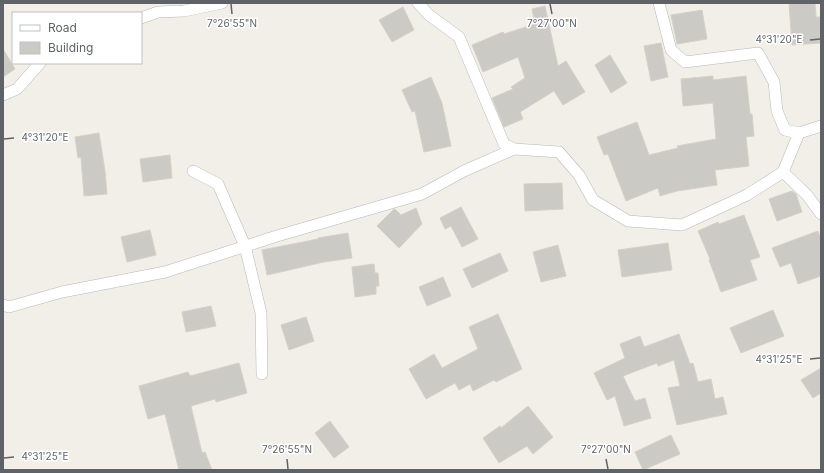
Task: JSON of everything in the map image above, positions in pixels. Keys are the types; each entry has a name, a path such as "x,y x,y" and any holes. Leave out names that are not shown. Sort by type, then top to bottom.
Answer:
{"street":[{"path":"142,18 158,12 184,11 222,3"},
{"path":"418,3 429,15 459,37 504,144 514,149 559,152 579,175 593,200 628,221 682,225 747,195 783,172 800,133"},
{"path":"660,3 671,50 685,62 758,53 774,82 777,112 785,130 800,133 821,126"},
{"path":"3,95 17,89 39,64"},
{"path":"3,306 9,307 62,292 165,272 245,246 422,194 464,171 514,149"},
{"path":"193,171 218,184 245,246 261,313 262,374"},
{"path":"783,172 806,195 821,214"}],"building":[{"path":"789,3 815,3 816,17 821,17 821,43 792,45"},
{"path":"545,6 558,66 566,61 585,92 563,105 554,91 520,112 523,119 504,127 492,98 513,89 511,87 525,78 518,57 483,72 472,45 503,32 504,34 535,24 532,9"},
{"path":"403,7 414,30 392,42 379,20"},
{"path":"702,10 707,39 677,44 671,15"},
{"path":"661,43 668,77 651,81 644,46"},
{"path":"3,49 15,69 3,77"},
{"path":"610,55 627,83 611,93 595,65"},
{"path":"713,76 713,80 746,76 754,136 746,137 749,166 715,170 717,185 677,191 660,196 658,188 626,201 608,154 604,155 597,137 637,122 649,155 678,148 677,146 716,139 713,103 683,106 681,79"},
{"path":"431,77 442,103 451,146 424,152 415,111 412,112 402,90"},
{"path":"99,133 107,194 84,196 81,157 78,158 75,137"},
{"path":"170,155 172,178 143,182 140,159"},
{"path":"562,183 563,209 525,211 524,184"},
{"path":"792,191 796,194 802,212 777,221 769,199"},
{"path":"461,207 478,239 462,247 451,226 445,229 440,218"},
{"path":"416,208 422,224 399,248 377,226 395,209 401,215"},
{"path":"744,215 760,257 750,260 757,280 721,292 709,260 710,259 698,231 718,222 719,224"},
{"path":"150,230 156,255 127,262 121,237"},
{"path":"818,231 821,239 821,276 798,284 791,263 780,267 772,248"},
{"path":"348,233 352,258 324,262 267,275 262,250"},
{"path":"668,243 672,270 622,277 618,250"},
{"path":"558,245 566,276 541,282 533,252"},
{"path":"500,253 508,271 472,288 463,269"},
{"path":"374,264 375,273 378,273 379,286 376,286 376,294 355,297 352,267"},
{"path":"443,277 451,296 427,306 419,287"},
{"path":"211,306 216,326 186,332 182,312"},
{"path":"773,310 784,336 741,353 730,328"},
{"path":"498,314 522,369 496,382 494,380 473,391 470,384 459,390 455,383 426,399 409,369 434,354 442,368 478,349 469,327"},
{"path":"306,317 314,341 289,350 281,325"},
{"path":"679,334 690,364 693,363 698,382 711,379 715,399 723,397 727,414 677,425 668,388 680,386 674,360 658,366 657,363 623,376 635,401 645,398 651,418 624,426 615,396 607,400 594,373 625,358 620,344 640,336 644,347"},
{"path":"239,363 247,393 216,402 215,399 191,406 202,453 205,452 212,470 179,470 165,414 148,419 139,386 188,372 190,376"},
{"path":"821,368 821,393 813,398 801,380"},
{"path":"528,406 553,437 533,454 527,446 499,463 483,438 500,426 501,428"},
{"path":"330,421 349,447 334,458 315,433"},
{"path":"671,435 680,454 643,470 635,452"}]}
